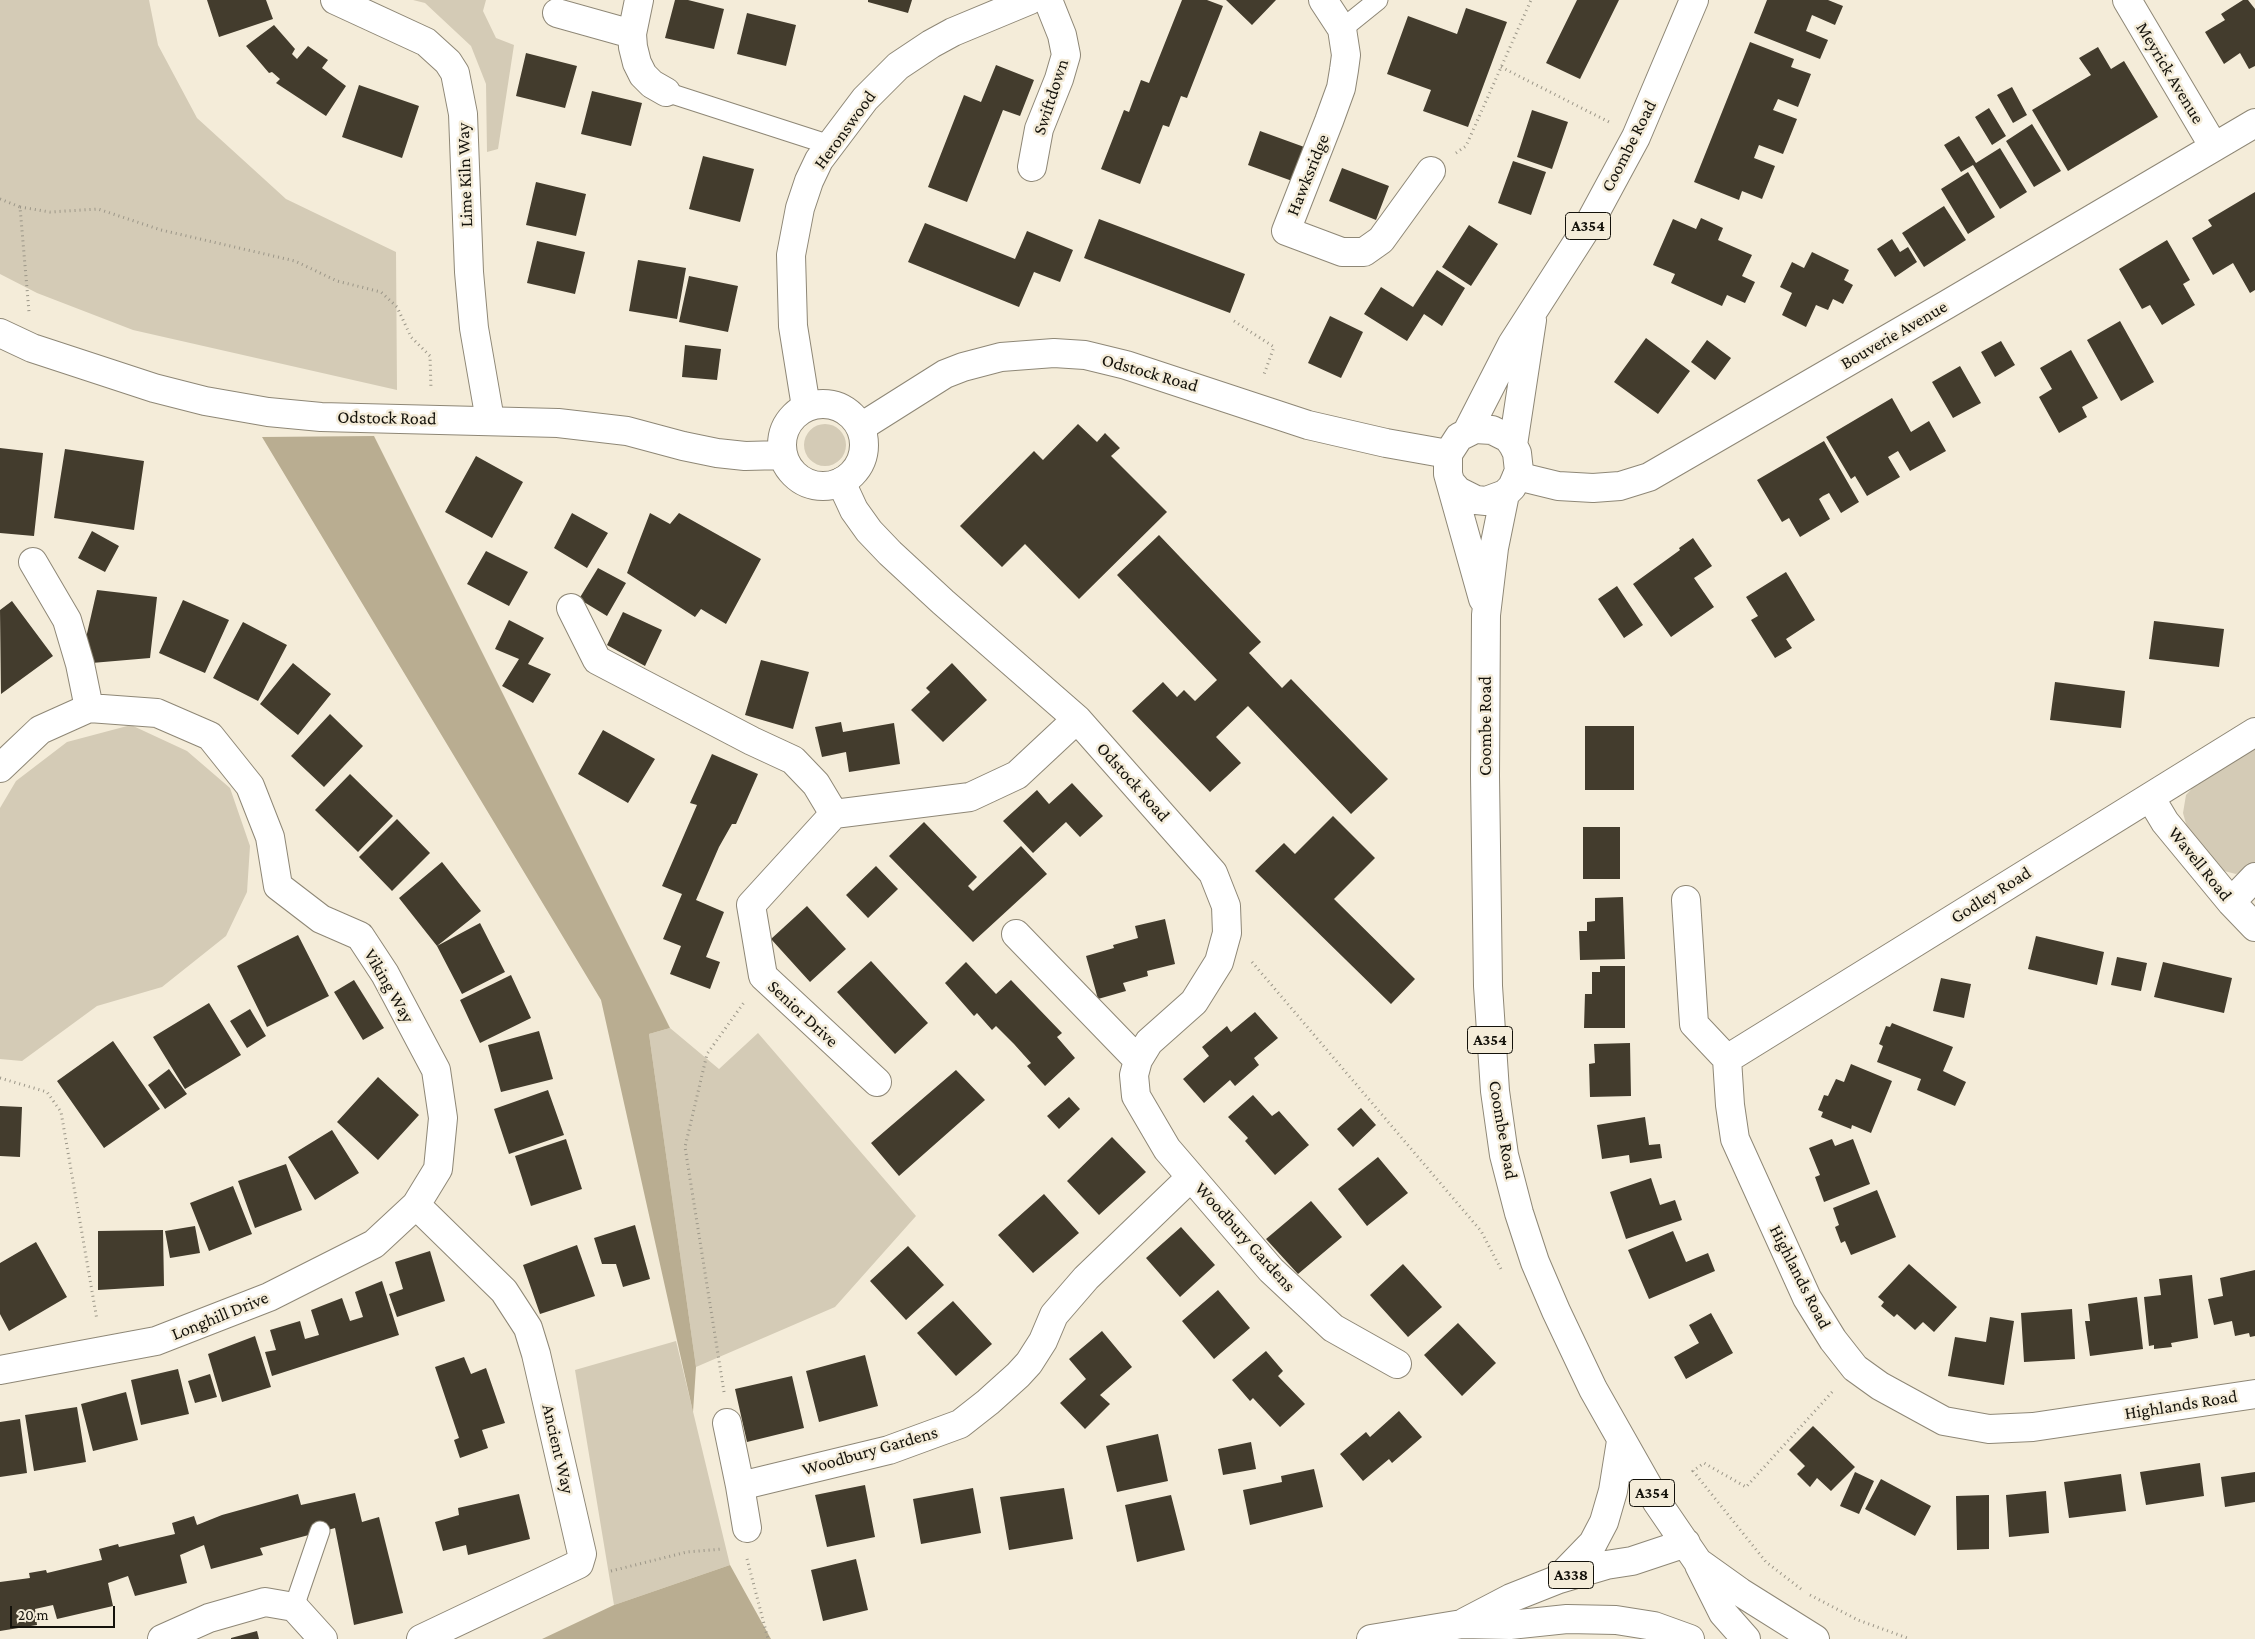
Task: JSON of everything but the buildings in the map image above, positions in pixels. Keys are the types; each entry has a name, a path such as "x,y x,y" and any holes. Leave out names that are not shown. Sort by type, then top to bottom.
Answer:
{"main road":[{"name":"Lime Kiln Way","path":"335,0 426,42 448,62 454,73 463,114 469,272 474,328 490,420"},
{"path":"639,0 632,34 633,48 643,75 652,84 666,92"},
{"name":"Heronswood","path":"806,407 794,326 792,255 795,229 809,181 830,145 865,99 898,66 938,40 997,6 1030,0"},
{"name":"Swiftdown","path":"1032,167 1039,129 1066,56 1062,35 1048,0"},
{"name":"Hawksridge","path":"1323,0 1342,29 1346,55 1341,88 1286,231 1342,252 1364,252 1381,240 1431,171"},
{"name":"Coombe Road","path":"1486,615 1452,483 1448,474 1448,454 1453,445 1467,432 1508,352 1589,224 1636,137 1694,0"},
{"name":"Meyrick Avenue","path":"2127,0 2214,147"},
{"path":"557,13 632,34"},
{"name":"Bouverie Avenue","path":"1511,484 1593,488 1620,486 1649,477 1946,305 2255,122"},
{"name":"Coombe Road","path":"1535,312 1529,333 1513,445 1519,461 1494,548 1486,615 1485,776 1488,994 1495,1091 1504,1155 1519,1213 1539,1270 1593,1389 1621,1441 1657,1502 1692,1552"},
{"name":"Odstock Road","path":"0,333 32,348 154,388 205,401 268,412 330,418 490,420 558,423 627,431 683,446 726,454 745,456 782,455"},
{"name":"Odstock Road","path":"861,427 945,374 977,362 1024,354 1085,355 1126,365 1308,425 1386,443 1448,454"},
{"path":"832,404 853,416 861,427 864,452 860,465 852,475 841,482 830,486 817,486 805,483 787,467 782,455 782,444 789,422 796,413 806,407 832,404"},
{"path":"1467,432 1475,429 1492,430 1508,438 1513,445"},
{"name":"Odstock Road","path":"841,482 854,510 869,531 943,602 1077,719 1213,873"},
{"path":"1452,483 1458,491 1476,500 1486,501 1511,484"},
{"path":"33,562 67,620 90,708"},
{"path":"571,608 597,660 752,741 793,760 816,784 834,814 970,797 1017,775 1077,719"},
{"name":"Viking Way","path":"0,768 40,730 90,708 157,713 210,736 250,786 270,838 278,886 321,919 360,936 385,974 436,1070 443,1118 438,1169 416,1205"},
{"name":"Godley Road","path":"1728,1059 2255,732"},
{"name":"Wavell Road","path":"2150,797 2165,822 2230,902 2255,927"},
{"name":"Senior Drive","path":"834,814 751,905 763,976 877,1082"},
{"name":"Woodbury Gardens","path":"1213,873 1226,906 1227,933 1218,962 1194,1002 1149,1042 1138,1060 1134,1076 1136,1096 1167,1149 1271,1270 1333,1328 1397,1364"},
{"path":"2230,902 2255,877"},
{"path":"1686,900 1694,1024 1728,1059"},
{"path":"1016,934 1138,1060"},
{"name":"Highlands Road","path":"1728,1059 1730,1105 1735,1139 1807,1298 1833,1340 1855,1368 1880,1386 1944,1421 1989,1429 2033,1427 2255,1394"},
{"name":"Woodbury Gardens","path":"740,1486 889,1450 932,1436 960,1424 988,1402 1023,1369 1043,1341 1054,1315 1086,1278 1191,1177"},
{"name":"Longhill Drive","path":"0,1370 156,1341 269,1297 374,1244 416,1205"},
{"name":"Ancient Way","path":"416,1205 504,1291 528,1328 536,1354 582,1554 579,1564"},
{"path":"727,1423 747,1528"},
{"path":"1559,1578 1593,1543 1604,1522 1613,1491 1621,1441"},
{"path":"1692,1552 1722,1613 1746,1639"},
{"path":"1692,1552 1740,1592 1815,1639"},
{"name":"A338","path":"1462,1624 1511,1598 1559,1578 1606,1565 1692,1552"},
{"path":"421,1639 579,1564"},
{"path":"162,1639 209,1618 265,1602 294,1607 323,1639"},
{"name":"A338","path":"1371,1639 1462,1624 1510,1625 1567,1619 1616,1620 1654,1626 1690,1639"}],"lane":[{"path":"1342,29 1378,0"},
{"path":"666,92 830,145"},
{"path":"294,1607 320,1531"}],"path":[{"path":"1431,171 1466,146 1531,0"},
{"path":"1501,67 1636,137"},
{"path":"0,199 20,207 50,212 98,209 161,230 229,244 295,261 337,281 381,292 397,307 411,338 430,356 432,419"},
{"path":"20,207 32,348"},
{"path":"1234,322 1274,347 1253,406"},
{"path":"1227,933 1482,1231 1504,1274"},
{"path":"727,1423 720,1362 685,1147 706,1054 763,976"},
{"path":"0,1078 47,1092 61,1112 103,1352"},
{"path":"1855,1368 1746,1487 1704,1462 1693,1471 1766,1562 1805,1593 1858,1620 1910,1639"},
{"path":"579,1564 608,1572 687,1552 725,1549"},
{"path":"746,1556 768,1639"}],"shaded area":[{"path":"0,0 149,0 158,45 197,118 286,199 396,252 397,390 133,330 37,293 0,274"},
{"path":"413,0 486,0 483,11 496,38 514,45 498,149 487,152 486,84 471,46 425,3"},
{"path":"829,424 837,427 843,433 846,445 843,457 837,463 821,466 813,463 807,457 804,441 807,433 813,427"},
{"path":"374,436 670,1028 649,1034 696,1367 693,1412 601,1000 262,437"},
{"path":"131,725 187,751 230,788 250,846 247,892 226,936 162,987 97,1006 22,1061 0,1059 0,808 16,781 67,742"},
{"path":"2255,746 2255,863 2236,874 2224,871 2188,831 2183,813 2186,795 2196,784"},
{"path":"670,1028 719,1069 758,1033 916,1216 835,1307 696,1367 649,1034"},
{"path":"676,1341 730,1565 614,1605 575,1370"},
{"path":"730,1565 771,1639 542,1639 614,1605"}]}
